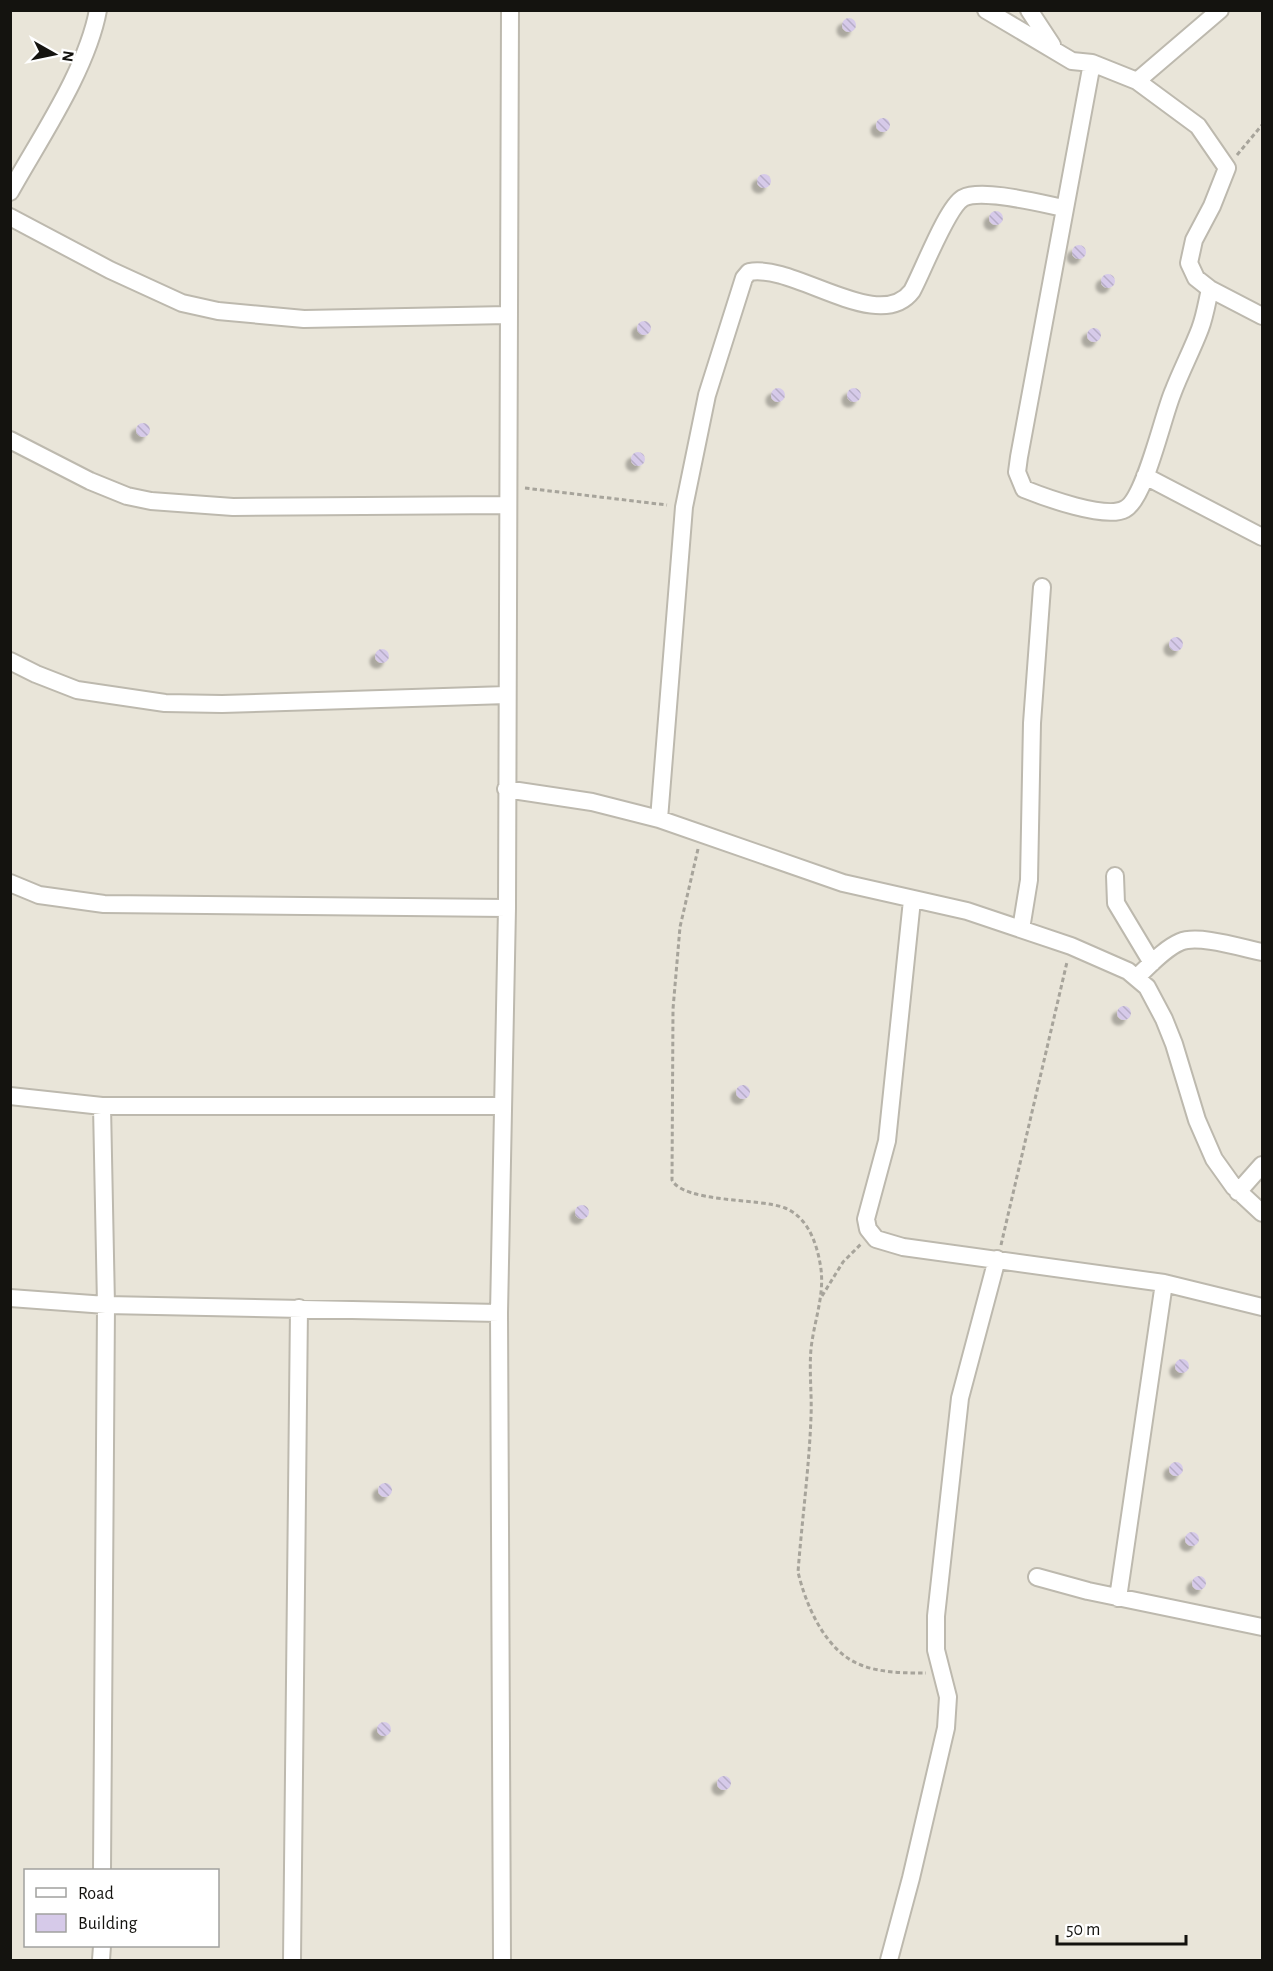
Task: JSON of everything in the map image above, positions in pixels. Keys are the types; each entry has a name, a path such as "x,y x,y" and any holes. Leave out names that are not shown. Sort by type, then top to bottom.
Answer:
{"street":[{"path":"10,192 82,61 93,35 98,10"},
{"path":"502,1960 499,1313 501,1106 507,908 510,10"},
{"path":"986,10 1072,61 1092,63 1137,81 1198,126 1227,168 1212,206 1194,240 1189,264 1196,278 1210,289 1263,316"},
{"path":"1029,10 1056,51"},
{"path":"1137,81 1220,10"},
{"path":"1092,63 1019,456 1017,472 1019,482 1024,489 1044,497 1095,510 1118,512 1127,509 1134,501 1145,476 1171,395 1200,328 1210,289"},
{"path":"659,819 684,507 707,395 740,286 749,272 769,272 787,276 866,304 892,304 907,298 912,291 946,218 964,198 979,195 1064,208"},
{"path":"10,217 110,270 182,303 218,311 304,319 508,315"},
{"path":"10,440 90,481 127,496 151,501 234,507 507,505"},
{"path":"1145,476 1263,537"},
{"path":"1021,929 1029,880 1032,723 1042,587"},
{"path":"10,661 76,690 165,703 222,704 507,695"},
{"path":"506,789 592,802 659,819 843,883 912,900 967,910 1071,946 1137,977 1148,987 1164,1019 1197,1120 1214,1159 1238,1192 1263,1213"},
{"path":"1115,876 1116,903 1152,963"},
{"path":"10,884 39,896 105,904 507,908"},
{"path":"912,900 887,1141 866,1219 871,1234 882,1242 903,1247 1164,1282 1263,1307"},
{"path":"1137,977 1182,941 1199,940 1263,952"},
{"path":"10,1096 102,1106 501,1106"},
{"path":"102,1106 106,1305 102,1869"},
{"path":"1238,1192 1263,1165"},
{"path":"893,1957 946,1728 948,1697 940,1673 936,1650 936,1616 960,1398 997,1260"},
{"path":"1118,1598 1164,1282"},
{"path":"10,1298 106,1305 499,1313"},
{"path":"292,1960 299,1308"},
{"path":"1037,1578 1118,1598 1263,1627"}],"path":[{"path":"1227,168 1263,125"},
{"path":"507,486 684,507"},
{"path":"703,833 680,927 673,1009 672,1180 675,1185 689,1192 769,1203 795,1213 805,1224 815,1242 820,1264 821,1298 811,1348 811,1417 798,1572 802,1587 819,1627 843,1655 860,1665 877,1670 940,1673"},
{"path":"997,1260 1071,946"},
{"path":"821,1298 843,1262 871,1234"}],"building":[{"path":"846,18 852,18 856,25 852,32 846,32 842,28 842,22"},
{"path":"880,118 886,118 890,125 886,132 880,132 876,128 876,122"},
{"path":"761,174 767,174 771,181 767,188 761,188 757,184 757,178"},
{"path":"993,211 999,211 1003,218 999,225 993,225 989,221 989,215"},
{"path":"1076,245 1082,245 1086,252 1082,259 1076,259 1072,255 1072,249"},
{"path":"1105,274 1111,274 1115,281 1111,288 1105,288 1101,284 1101,278"},
{"path":"641,321 647,321 651,328 647,335 641,335 637,331 637,325"},
{"path":"1091,328 1097,328 1101,335 1097,342 1091,342 1087,338 1087,332"},
{"path":"775,388 781,388 785,395 781,402 775,402 771,398 771,392"},
{"path":"851,388 857,388 861,395 857,402 851,402 847,398 847,392"},
{"path":"140,423 146,423 150,430 146,437 140,437 136,433 136,427"},
{"path":"635,452 641,452 645,459 641,466 635,466 631,462 631,456"},
{"path":"1173,637 1179,637 1183,644 1179,651 1173,651 1169,647 1169,641"},
{"path":"379,649 385,649 389,656 385,663 379,663 375,659 375,653"},
{"path":"1121,1006 1127,1006 1131,1013 1127,1020 1121,1020 1117,1016 1117,1010"},
{"path":"740,1085 746,1085 750,1092 746,1099 740,1099 736,1095 736,1089"},
{"path":"579,1205 585,1205 589,1212 585,1219 579,1219 575,1215 575,1209"},
{"path":"1179,1359 1185,1359 1189,1366 1185,1373 1179,1373 1175,1369 1175,1363"},
{"path":"1173,1462 1179,1462 1183,1469 1179,1476 1173,1476 1169,1472 1169,1466"},
{"path":"382,1483 388,1483 392,1490 388,1497 382,1497 378,1493 378,1487"},
{"path":"1189,1532 1195,1532 1199,1539 1195,1546 1189,1546 1185,1542 1185,1536"},
{"path":"1196,1576 1202,1576 1206,1583 1202,1590 1196,1590 1192,1586 1192,1580"},
{"path":"381,1722 387,1722 391,1729 387,1736 381,1736 377,1732 377,1726"},
{"path":"721,1776 727,1776 731,1783 727,1790 721,1790 717,1786 717,1780"}]}
